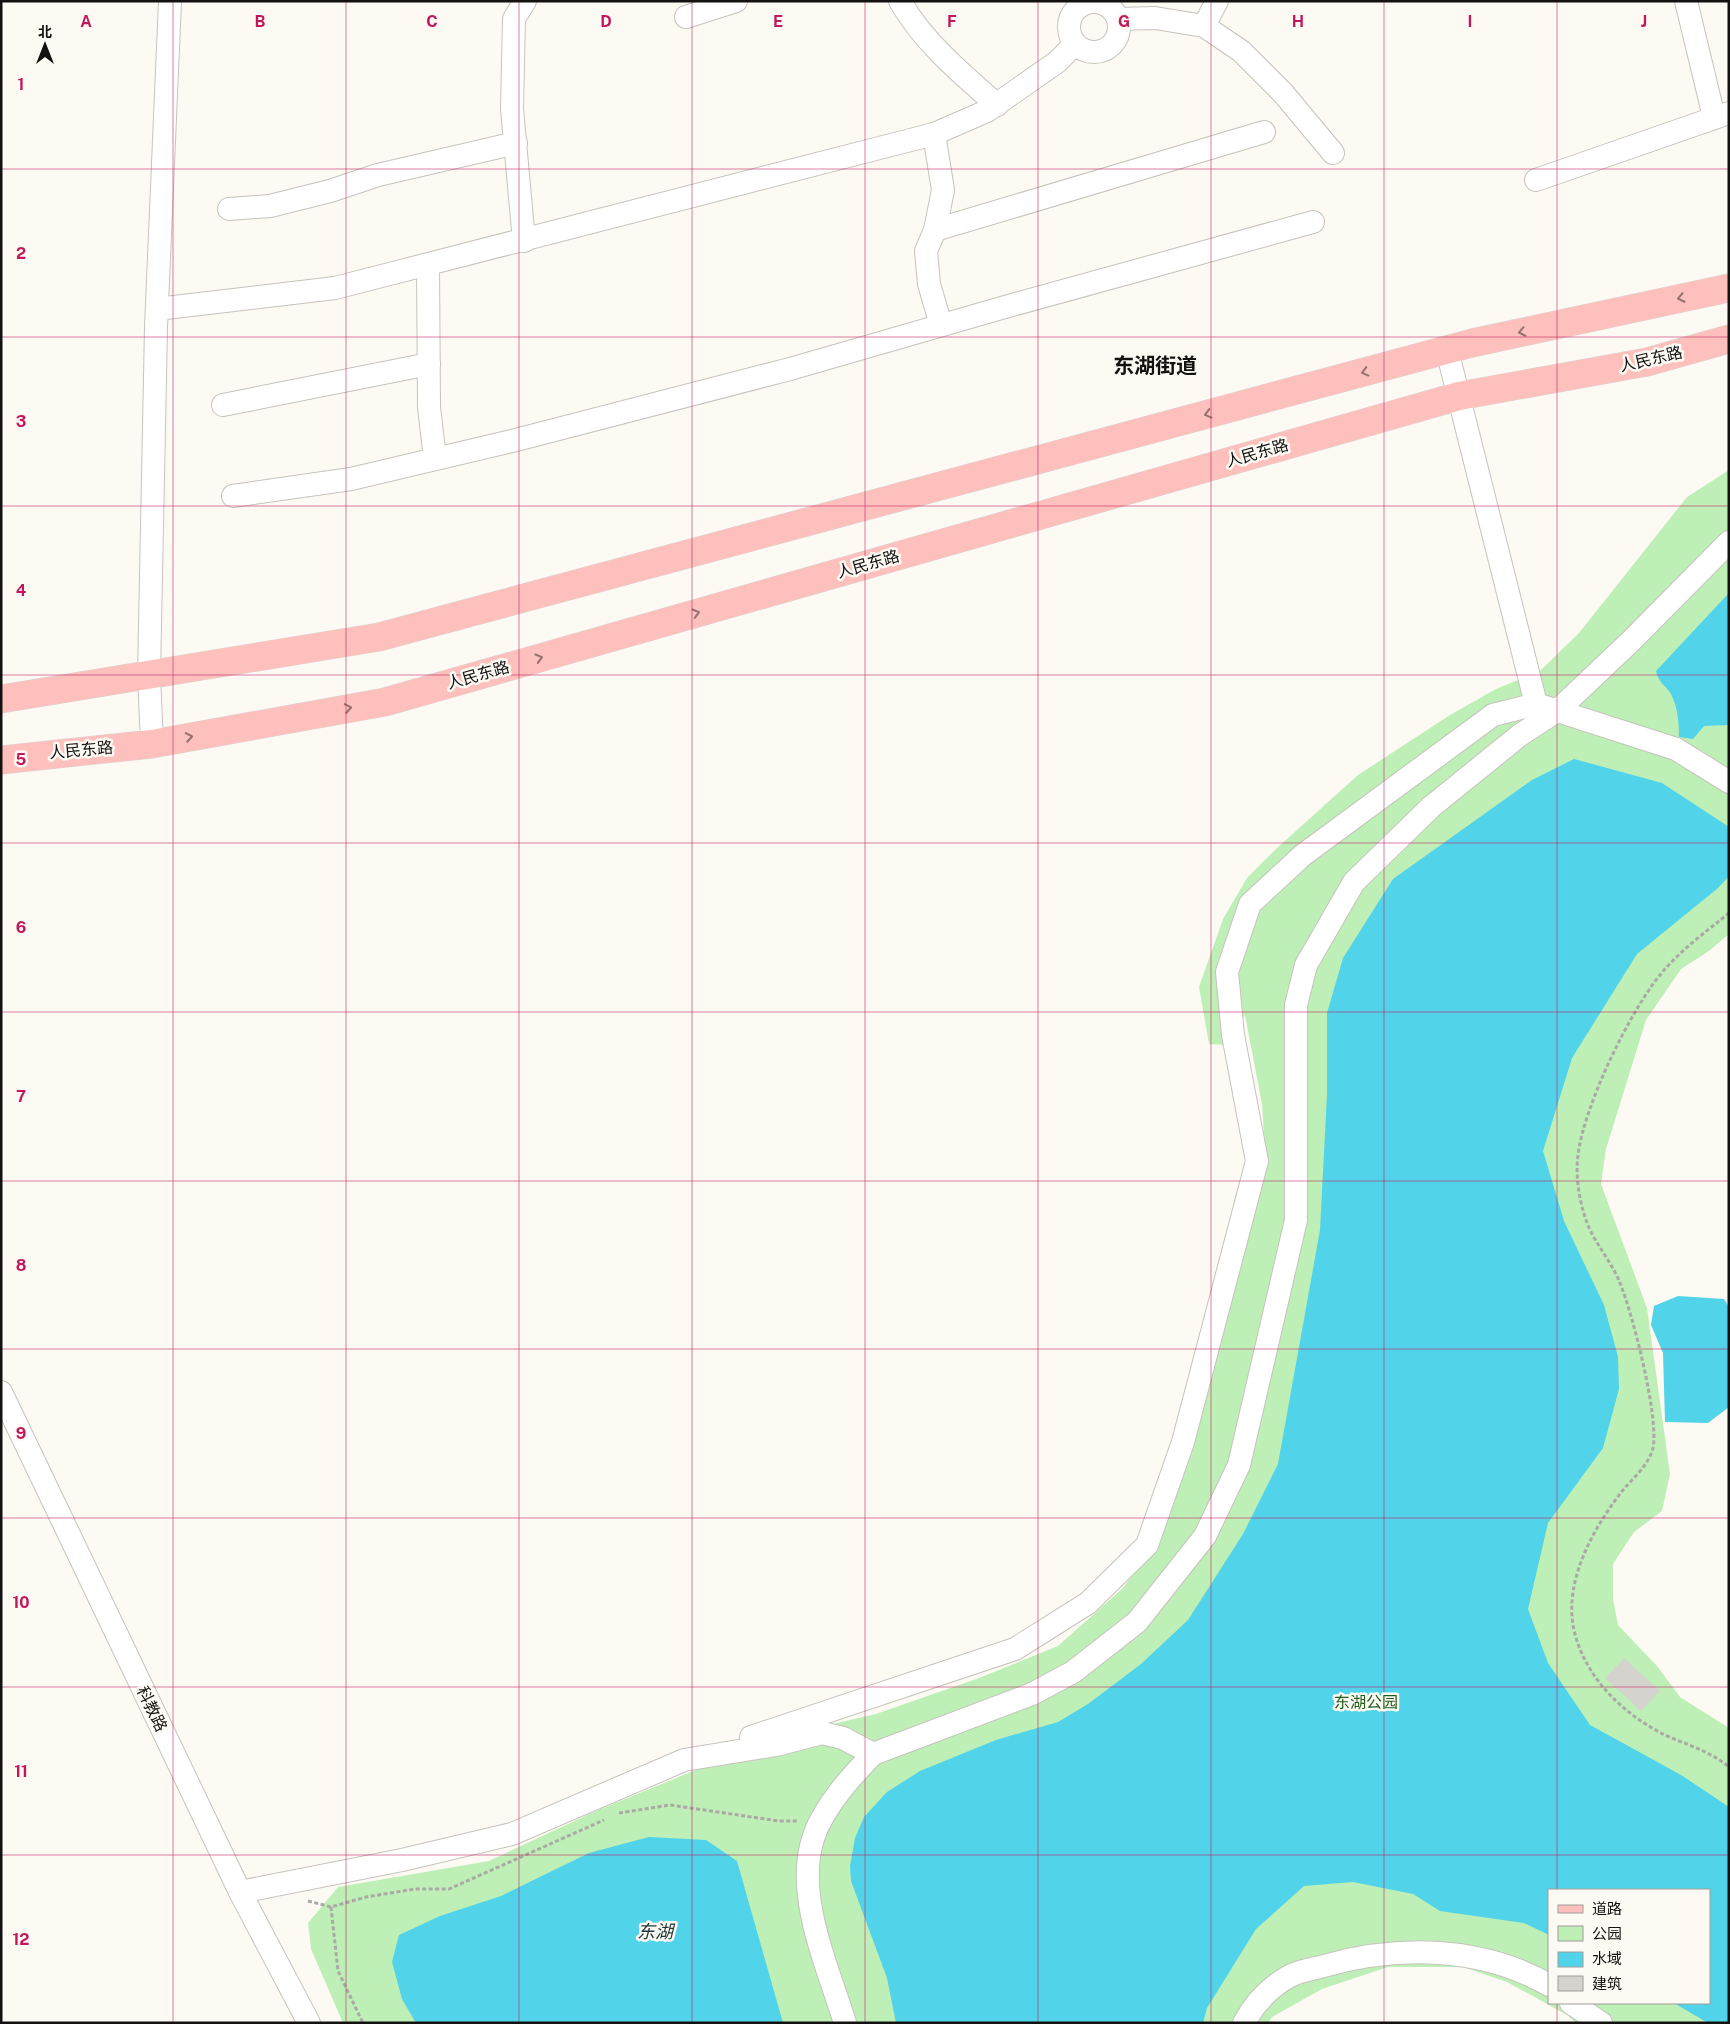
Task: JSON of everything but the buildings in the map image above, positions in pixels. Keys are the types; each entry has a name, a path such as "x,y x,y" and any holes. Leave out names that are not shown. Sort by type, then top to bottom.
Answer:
{"main road":[{"path":"1,699 379,637 1447,350 1729,288"},
{"name":"人民东路","path":"1,760 152,744 385,702 1459,396 1647,362 1729,339"}],"street":[{"path":"152,744 149,675 157,309 170,1"},
{"path":"524,241 512,109 514,19 525,1"},
{"path":"686,17 736,1"},
{"path":"1204,26 1217,1"},
{"path":"1536,180 1721,115 1686,1"},
{"path":"1111,8 1119,29 1117,38 1111,46 1102,51 1092,53 1075,44 1070,36 1071,16 1077,8 1096,2 1111,8 1204,26 1241,51 1283,93 1333,153"},
{"path":"905,3 924,35 997,105"},
{"path":"157,309 335,288 524,241 934,134 997,105 1057,62 1075,44"},
{"path":"935,230 1264,132"},
{"path":"934,134 943,190 935,230 926,251 929,284 941,325"},
{"path":"229,209 270,206 330,191 378,175 516,143"},
{"path":"233,496 351,479 790,369 1312,222"},
{"path":"428,265 428,407 435,459"},
{"path":"1447,350 1536,704"},
{"path":"223,405 428,364"},
{"path":"845,2023 815,1931 807,1881 811,1851 820,1821 844,1784 873,1754 1032,1694 1073,1672 1137,1622 1206,1536 1240,1465 1296,1220 1296,1004 1306,965 1354,882 1431,808 1520,735 1557,711 1631,642 1729,542"},
{"path":"240,1892 402,1860 512,1834 684,1760 1015,1649 1088,1603 1147,1545 1183,1442 1257,1161 1233,1035 1227,972 1250,904 1302,855 1493,715 1536,704 1676,749 1729,782"},
{"name":"科教路","path":"1,1392 240,1892 309,2023"},
{"path":"684,1760 776,1745 822,1733 843,1738 873,1754"},
{"path":"1244,2023 1255,2004 1288,1976 1352,1958 1436,1952 1492,1960 1548,1985"},
{"path":"1572,2004 1601,2023"}],"path":[{"path":"1729,913 1661,974 1635,1013 1610,1061 1586,1122 1578,1155 1577,1182 1590,1229 1620,1282 1636,1338 1650,1407 1653,1449 1643,1468 1623,1490 1588,1542 1576,1579 1572,1613 1574,1630 1584,1659 1599,1683 1620,1706 1664,1734 1718,1757 1729,1766"},
{"path":"306,1900 331,1907 366,1897 405,1890 449,1889 620,1813 670,1804 779,1821 820,1821"},
{"path":"331,1907 338,1971 363,2023"}],"green space":[{"name":"东湖公园","path":"1729,470 1729,934 1709,951 1681,969 1646,1020 1606,1149 1601,1184 1647,1308 1670,1474 1662,1511 1634,1532 1613,1564 1613,1599 1618,1625 1657,1666 1680,1697 1729,1728 1729,2023 1576,2023 1567,2015 1507,1982 1463,1967 1388,1967 1322,1989 1272,2017 1268,2023 343,2023 311,1949 308,1923 338,1887 489,1861 596,1811 776,1737 876,1714 979,1678 1058,1646 1122,1589 1162,1536 1190,1451 1266,1164 1262,1104 1245,1015 1226,1045 1209,1044 1199,987 1223,919 1247,878 1276,849 1358,775 1450,715 1496,689 1540,671 1579,633 1687,497"}],"water":[{"path":"1729,593 1729,725 1704,726 1693,739 1679,737 1675,705 1671,694 1660,681 1656,671"},
{"path":"1574,759 1662,783 1729,827 1729,876 1718,888 1637,954 1572,1058 1543,1151 1564,1221 1604,1305 1618,1357 1619,1389 1603,1448 1548,1523 1528,1609 1548,1663 1590,1725 1681,1775 1729,1807 1729,2023 1708,2023 1676,2004 1710,2004 1710,1889 1548,1889 1548,1935 1524,1923 1440,1911 1413,1894 1353,1882 1304,1886 1256,1929 1207,2008 1203,2023 896,2023 887,1978 851,1881 850,1866 855,1838 864,1817 887,1792 920,1771 996,1740 1058,1722 1088,1704 1141,1664 1188,1620 1243,1534 1278,1464 1320,1230 1327,1095 1327,1013 1343,958 1393,879 1532,780"},
{"path":"1678,1296 1724,1299 1729,1307 1729,1407 1708,1423 1665,1422 1663,1353 1651,1325 1654,1306"},
{"name":"东湖","path":"649,1837 706,1840 737,1861 783,2023 416,2023 402,1999 392,1962 399,1935 440,1916 501,1896 589,1853"}],"district":[{"name":"东湖街道","path":"1155,365"}]}
